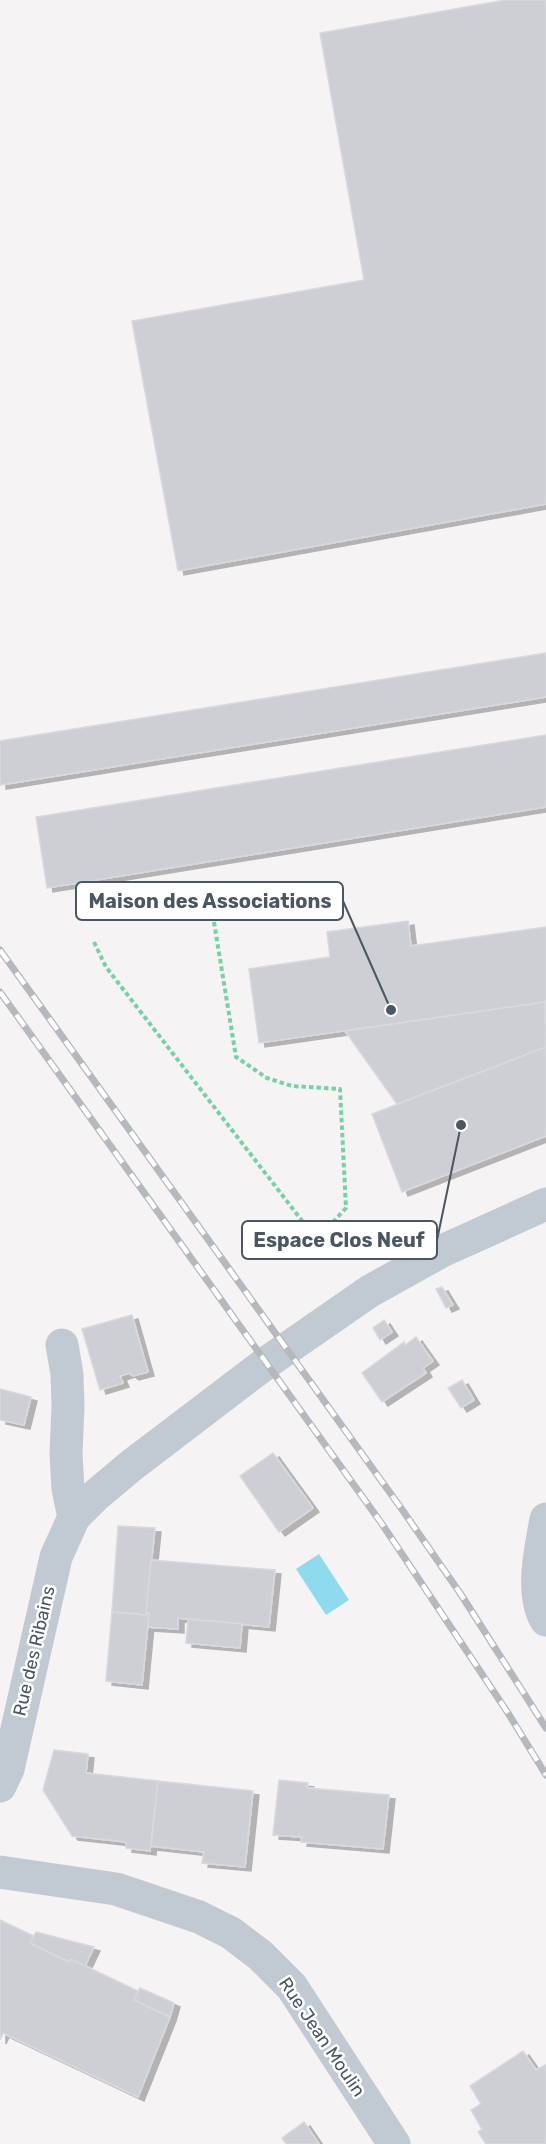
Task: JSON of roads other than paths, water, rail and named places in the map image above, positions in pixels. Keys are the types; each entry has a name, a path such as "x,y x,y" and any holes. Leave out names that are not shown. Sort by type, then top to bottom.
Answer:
{"street":[{"name":"Rue des Ribains","path":"0,1786 8,1769 56,1557 74,1518 95,1496 132,1465 287,1348 370,1291 442,1251 546,1204"},
{"path":"62,1345 68,1395 67,1466 74,1518"},
{"path":"546,1519 538,1567 540,1609 546,1620"},
{"name":"Rue Jean Moulin","path":"0,1872 116,1889 199,1917 231,1933 260,1955 292,1987 394,2144"}],"water":[{"path":"319,1554 349,1600 326,1615 296,1569"}],"railway":[{"path":"0,950 401,1508 460,1593 546,1728"},
{"path":"0,992 382,1524 508,1713 546,1775"}],"place":[{"name":"Maison des Associations","path":"391,1010"},
{"name":"Espace Clos Neuf","path":"461,1125"}]}
